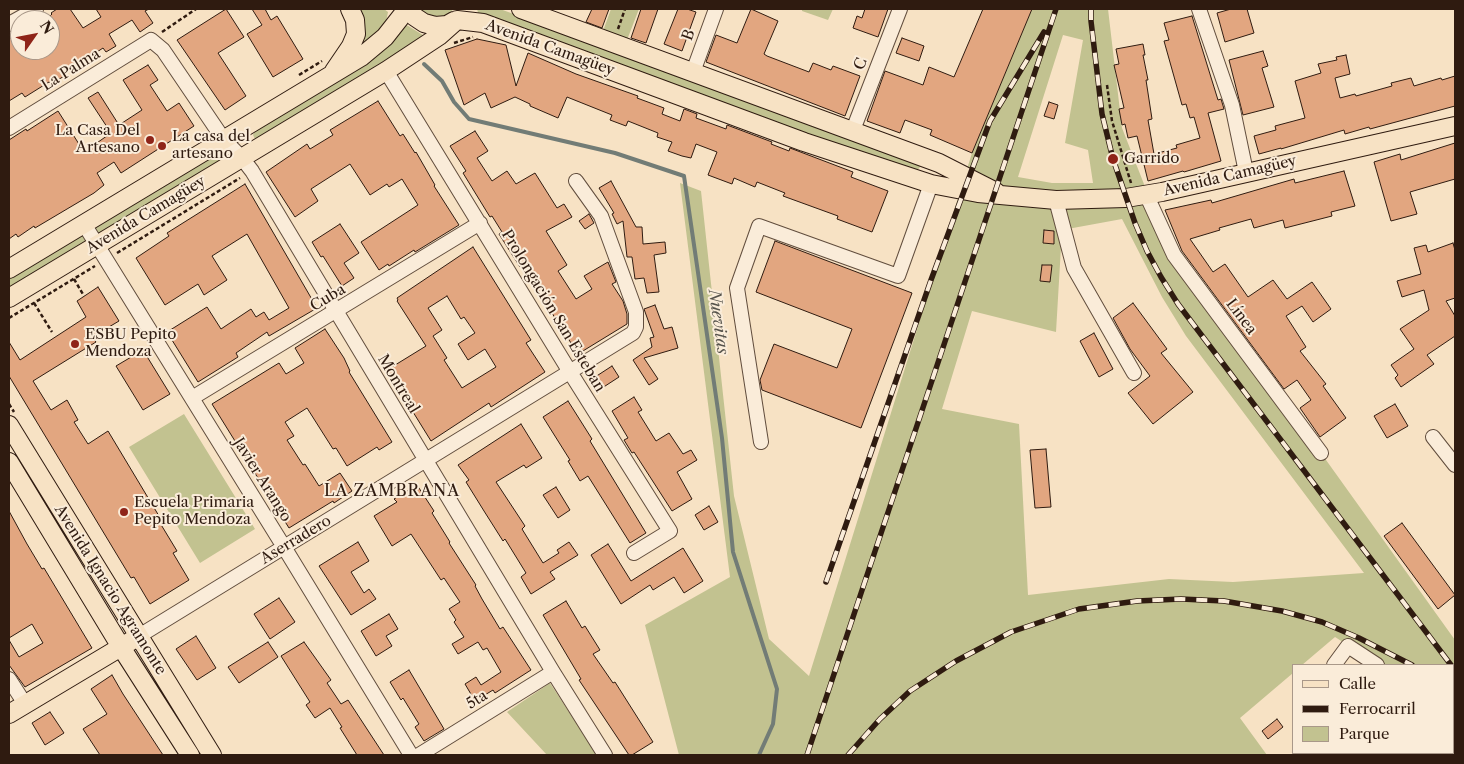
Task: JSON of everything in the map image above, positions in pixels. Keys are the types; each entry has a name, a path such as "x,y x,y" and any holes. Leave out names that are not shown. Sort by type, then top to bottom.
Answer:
{"main road":[{"path":"332,75 351,46 356,34 355,20 350,9"},
{"path":"408,9 424,23 435,26 446,25 461,14"},
{"name":"Avenida Camagüey","path":"9,269 361,57 385,37 408,9"},
{"name":"Avenida Camagüey","path":"532,11 940,163 1001,195"},
{"name":"Avenida Camagüey","path":"9,298 96,245 247,165 439,36 461,14 804,142 931,184 964,192 1056,200 1126,198 1139,191 1246,172 1455,126"},
{"path":"931,184 940,163"},
{"name":"Avenida Ignacio Agramonte","path":"9,425 212,755"},
{"name":"Avenida Ignacio Agramonte","path":"9,462 190,755"},
{"name":"Aserradero","path":"9,714 139,636"}],"street":[{"path":"9,24 36,9"},
{"name":"B","path":"693,72 716,9"},
{"name":"C","path":"853,130 900,9"},
{"path":"1199,9 1232,105 1246,172"},
{"name":"La Palma","path":"9,128 151,40"},
{"name":"Montreal","path":"151,40 163,50 224,140 247,165 605,755"},
{"name":"Prolongación San Esteban","path":"386,71 570,372 670,531 634,554"},
{"name":"Aserradero","path":"139,636 633,332 636,327 636,312 601,216 576,182"},
{"path":"761,442 737,288 760,226 898,276 931,184"},
{"name":"Línea","path":"1139,191 1174,255 1321,453"},
{"path":"1056,200 1074,268 1134,373"},
{"name":"Cuba","path":"192,398 480,223"},
{"name":"Javier Arango","path":"84,224 411,755"},
{"path":"1433,438 1455,465"},
{"path":"1335,664 1348,646 1375,664"},
{"name":"5ta","path":"419,755 553,672"},
{"path":"9,678 25,704"}],"path":[{"path":"151,40 196,9"},
{"path":"615,36 625,9"},
{"path":"449,44 478,36"},
{"path":"1107,85 1112,122 1139,191"},
{"path":"9,318 107,259 247,165"},
{"path":"74,279 84,296"},
{"path":"34,303 52,332"}],"green space":[{"path":"359,9 384,9 388,12 386,22 379,32 359,50"},
{"path":"416,9 454,9 443,18 429,18"},
{"path":"477,9 500,9 920,163 920,167 914,174 479,16"},
{"path":"611,9 639,9 627,40 603,31"},
{"path":"802,9 833,9 828,20 802,11"},
{"path":"1032,9 1108,9 1122,128 1171,253 1321,453 1455,640 1455,714 1454,664 1377,664 1335,637 1303,664 1292,664 1292,674 1240,718 1267,755 679,755 645,625 730,577 680,183 701,191 734,496 769,639 809,676 972,153","holes":["1063,35 1083,40 1065,143 1088,150 1093,183 1052,183 1018,177","1122,219 1162,297 1186,336 1364,573 1233,582 1169,579 1028,595 1019,424 942,409 972,311 1056,332 1062,230"]},
{"path":"405,24 426,37 255,139 253,135 255,131 386,49"},
{"path":"219,150 226,154 224,159 9,291 9,277"},
{"path":"184,414 255,529 200,563 129,447"},
{"path":"550,683 597,755 547,755 507,712"}],"building":[{"path":"70,9 83,28 101,17 96,9 149,9 145,11 153,23 140,32 132,20 109,34 116,46 106,52 103,48 51,84 49,82 25,97 22,93 9,101 9,39 10,60 60,60 60,10 56,10"},
{"path":"226,9 244,37 218,53 246,96 225,110 177,40"},
{"path":"252,9 265,9 271,20 277,16 303,59 273,77 247,34 262,25"},
{"path":"592,9 609,9 602,28 586,22"},
{"path":"641,9 658,9 646,43 631,38"},
{"path":"678,9 696,12 682,51 664,44"},
{"path":"751,9 778,21 764,54 767,56 809,72 813,63 831,70 833,66 860,76 845,116 706,62 716,35 737,43"},
{"path":"865,9 888,9 878,37 853,28 857,16 862,18"},
{"path":"983,9 1032,9 972,153 930,135 932,130 905,120 900,133 867,121 885,71 923,85 929,67 954,77"},
{"path":"1231,9 1247,9 1254,33 1225,42 1217,13"},
{"path":"1192,16 1218,100 1221,99 1224,109 1208,113 1221,161 1148,181 1137,136 1128,138 1125,124 1122,125 1119,109 1124,108 1114,65 1119,64 1116,49 1143,44 1152,119 1148,120 1154,154 1177,148 1176,145 1200,138 1194,117 1190,118 1186,104 1182,105 1164,41 1169,40 1164,23"},
{"path":"902,38 924,46 919,61 896,53"},
{"path":"477,39 506,45 516,86 528,53 576,74 638,96 637,98 664,108 662,114 680,121 684,109 697,114 696,118 726,129 727,125 772,142 771,144 789,151 790,148 853,172 851,177 888,191 872,232 837,219 838,216 783,196 785,193 757,182 755,187 734,178 732,184 708,175 717,152 696,144 691,158 668,151 672,142 657,137 658,133 628,121 626,126 610,120 612,115 567,97 558,118 530,106 530,104 515,97 491,108 485,93 464,105 445,50"},
{"path":"1263,51 1268,66 1262,68 1274,107 1243,115 1229,60"},
{"path":"1346,55 1350,74 1335,78 1340,98 1355,94 1356,96 1392,86 1391,83 1411,78 1414,86 1455,76 1455,106 1370,129 1369,127 1345,134 1344,130 1259,154 1254,136 1276,130 1275,126 1305,118 1295,81 1321,73 1318,64 1337,60 1336,57"},
{"path":"148,65 158,80 150,85 167,111 179,103 194,126 121,173 114,162 97,173 104,185 94,193 35,228 34,226 18,237 16,234 9,239 9,140 58,111 84,152 111,133 88,98 98,92 119,125 142,110 123,80"},
{"path":"378,101 400,136 403,134 416,152 434,186 459,225 415,252 414,250 379,270 361,242 418,205 402,179 389,187 387,184 370,195 350,164 311,189 318,201 295,217 266,172 307,144 310,149 333,135 330,130"},
{"path":"1049,102 1058,105 1054,119 1044,116"},
{"path":"475,131 488,151 477,158 492,181 507,171 516,184 535,173 557,208 564,204 572,217 546,231 567,265 558,271 576,299 592,289 584,276 608,262 616,282 612,284 623,301 627,314 627,324 578,354 522,266 520,267 499,234 502,232 492,216 490,217 463,173 466,171 450,146"},
{"path":"1455,143 1455,179 1410,192 1417,214 1391,221 1374,162 1400,154 1401,160"},
{"path":"1344,171 1355,206 1331,212 1332,216 1285,228 1283,220 1254,228 1251,219 1190,239 1213,272 1225,264 1248,297 1273,280 1287,299 1312,282 1331,309 1313,322 1302,306 1286,316 1306,347 1300,351 1326,384 1323,386 1346,418 1320,437 1300,408 1311,400 1297,380 1284,389 1182,251 1165,210 1211,200 1212,203 1294,179 1295,183"},
{"path":"611,181 636,227 642,227 643,244 665,242 666,253 654,255 659,292 647,293 644,278 635,279 632,257 627,257 623,221 617,224 612,214 614,213 599,188"},
{"path":"245,184 317,308 269,336 267,332 236,353 238,357 198,382 167,332 207,307 221,329 251,309 256,317 264,312 269,320 289,308 247,234 212,256 227,280 204,295 198,284 165,305 136,258 169,236 167,233"},
{"path":"589,214 594,223 585,229 579,221"},
{"path":"340,224 359,253 344,263 354,278 342,286 312,242"},
{"path":"1044,230 1054,231 1054,244 1043,243"},
{"path":"775,241 912,293 861,428 762,390 760,380 774,344 837,368 852,329 756,292"},
{"path":"1453,243 1455,250 1455,298 1446,301 1455,316 1455,336 1427,355 1434,364 1401,387 1395,378 1398,375 1391,365 1414,349 1400,329 1429,310 1424,290 1402,297 1397,281 1421,274 1414,248 1426,245 1428,252"},
{"path":"473,247 531,340 526,343 545,372 491,407 489,403 431,441 387,370 426,346 397,301 397,298","holes":["447,296 461,319 464,317 475,333 458,344 468,360 485,349 496,367 462,388 444,360 447,358 433,336 442,330 428,308"]},
{"path":"1042,265 1052,265 1050,282 1040,281"},
{"name":"Escuela Primaria Pepito Mendoza","path":"98,287 119,321 92,337 96,342 33,381 51,410 67,400 78,420 74,422 88,444 108,431 159,516 157,518 177,551 173,553 189,580 150,604 134,577 131,578 9,376 9,342 20,360 86,317 77,301"},
{"path":"1133,303 1167,349 1161,353 1193,392 1153,424 1128,393 1150,376 1130,349 1113,318"},
{"path":"655,305 664,329 672,327 678,348 644,358 658,379 649,385 633,360 652,347 650,338 654,337 644,309"},
{"path":"325,329 344,358 349,372 392,442 379,450 377,447 347,466 336,448 333,449 307,408 285,422 294,436 287,440 319,486 340,473 352,491 289,528 212,404 279,363 286,374 304,363 295,348"},
{"path":"1094,333 1113,369 1099,377 1080,341"},
{"path":"143,350 170,394 143,410 116,366"},
{"path":"612,366 619,377 599,390 592,379"},
{"path":"634,397 642,410 638,412 656,441 669,433 683,454 691,450 697,460 677,472 692,499 672,511 634,452 632,453 624,440 628,438 612,411"},
{"path":"568,401 646,533 630,543 588,476 580,481 568,461 570,460 543,417"},
{"path":"1395,404 1408,426 1387,438 1374,416"},
{"path":"521,424 542,458 526,468 524,465 496,482 525,526 522,529 543,563 559,553 557,550 569,542 578,555 550,572 555,579 531,594 521,577 526,573 505,539 503,541 484,511 466,482 469,480 458,465"},
{"path":"1046,449 1051,507 1035,508 1030,450"},
{"path":"417,485 434,511 432,513 476,585 500,629 503,627 531,670 495,693 493,690 475,701 465,684 476,677 481,685 501,672 487,648 483,650 478,642 458,654 452,644 464,637 454,622 456,620 449,609 460,602 444,578 441,580 411,534 392,546 374,516 397,502 394,499"},
{"path":"556,487 570,510 558,518 543,495"},
{"path":"709,506 718,522 704,530 695,515"},
{"path":"9,511 42,569 44,568 92,648 25,687 9,665 9,640 19,657 43,643 32,624 9,638"},
{"path":"1402,523 1455,595 1438,609 1384,536"},
{"path":"358,542 369,561 351,572 364,593 369,589 376,599 351,615 319,566"},
{"path":"608,544 631,581 683,548 703,581 684,593 674,577 653,590 650,585 621,604 591,555"},
{"path":"279,598 295,622 270,639 254,614"},
{"path":"566,601 582,628 585,626 600,650 593,654 613,683 615,682 653,742 632,755 629,755 579,680 581,679 543,615"},
{"path":"389,614 398,629 386,636 392,646 376,656 361,631"},
{"path":"196,636 216,668 197,680 176,649"},
{"path":"268,642 278,657 239,683 228,667"},
{"path":"304,642 331,680 327,683 341,704 348,700 384,755 357,755 330,708 315,718 306,705 310,702 281,656"},
{"path":"409,670 444,729 424,741 415,727 419,724 403,698 401,700 390,682"},
{"path":"112,675 163,755 100,755 83,729 107,714 91,689"},
{"path":"50,712 64,733 45,745 32,723"},
{"path":"1277,719 1283,727 1268,739 1262,731"}],"waterway":[{"name":"Nuevitas","path":"424,64 442,81 454,102 469,119 615,153 684,176 722,438 733,552 777,689 773,724 759,755"}],"railway":[{"path":"807,755 1056,9"},
{"path":"1091,9 1102,114 1113,159 1135,223 1161,277 1178,304 1450,664"},
{"path":"826,582 931,280 990,121 1044,32"},
{"path":"848,755 880,719 910,691 956,661 1011,632 1079,609 1137,601 1181,599 1224,601 1282,611 1322,622 1410,664"}],"place":[{"name":"La Casa Del Artesano","path":"150,140"},
{"name":"La casa del artesano","path":"162,146"},
{"name":"Garrido","path":"1113,159"},
{"name":"ESBU Pepito Mendoza","path":"75,344"},
{"name":"Escuela Primaria Pepito Mendoza","path":"124,512"}],"district":[{"name":"LA ZAMBRANA","path":"392,491"}]}
